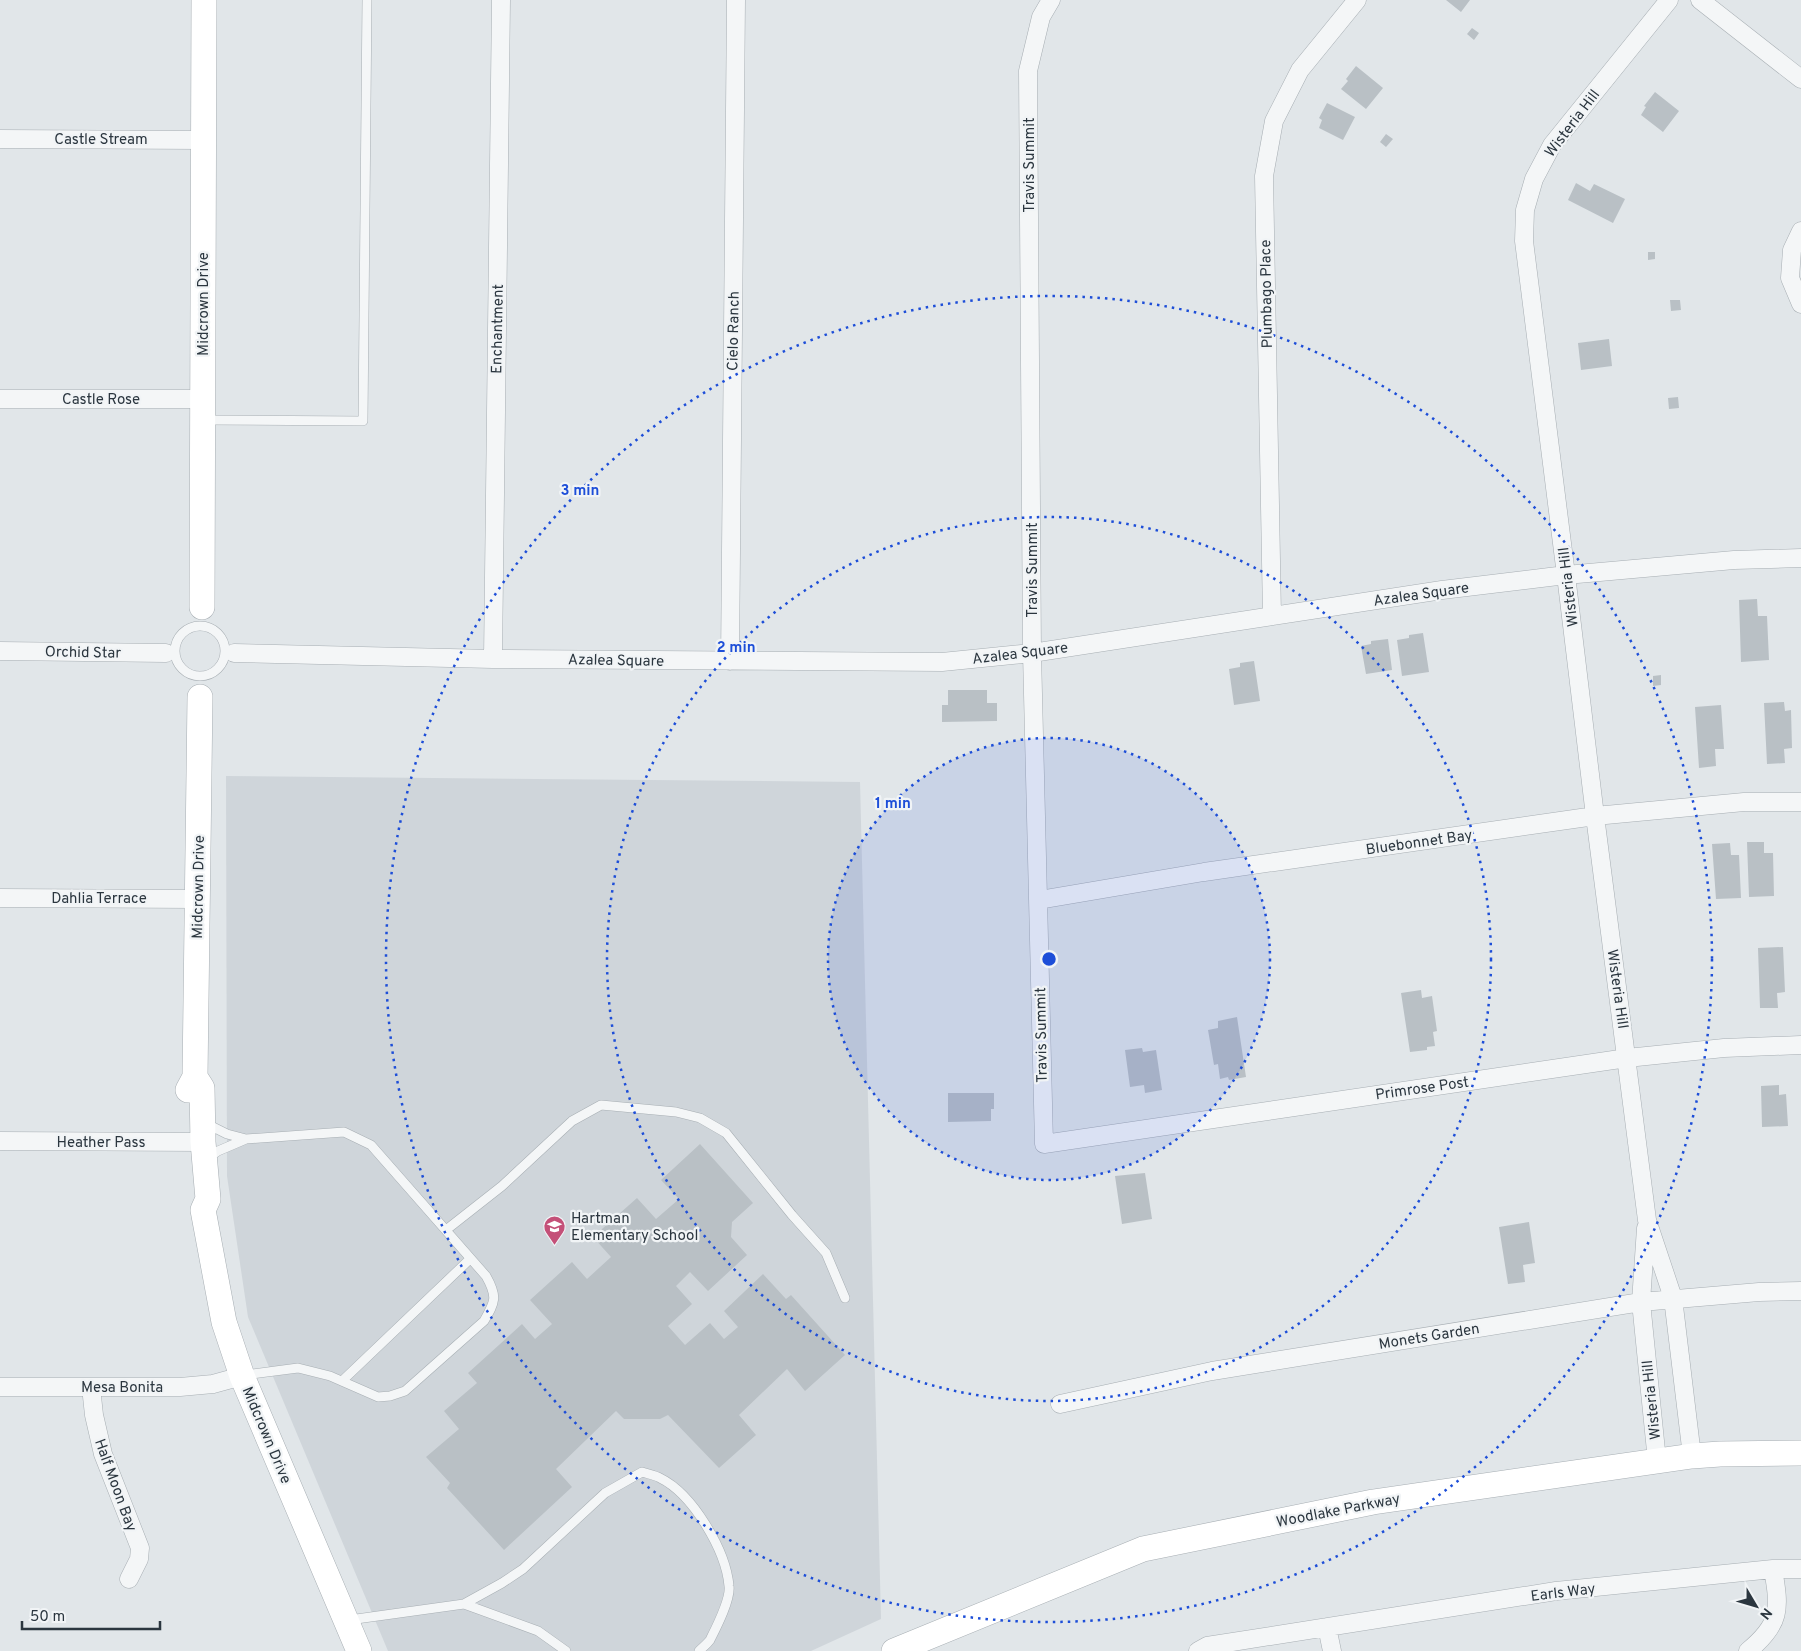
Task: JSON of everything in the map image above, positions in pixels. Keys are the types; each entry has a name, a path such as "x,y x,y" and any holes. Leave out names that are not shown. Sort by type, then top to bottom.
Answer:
{"street":[{"name":"Midcrown Drive","path":"201,621 204,0"},
{"name":"Enchantment","path":"493,658 501,0"},
{"name":"Cielo Ranch","path":"730,661 736,0"},
{"name":"Travis Summit","path":"1044,1144 1032,653 1028,71 1042,17 1051,0"},
{"name":"Plumbago Place","path":"1272,616 1264,176 1274,121 1300,70 1357,0"},
{"name":"Wisteria Hill","path":"1669,0 1552,145 1534,179 1526,210 1524,241 1647,1220 1672,1298 1692,1456"},
{"path":"1700,0 1801,79"},
{"name":"Castle Stream","path":"0,139 203,140"},
{"path":"1801,232 1792,250 1790,278 1801,304"},
{"name":"Castle Rose","path":"0,399 203,410"},
{"name":"Azalea Square","path":"228,652 493,658 942,662 1032,653 1442,590 1566,575 1734,560 1801,558"},
{"name":"Orchid Star","path":"0,651 173,653"},
{"name":"Midcrown Drive","path":"201,685 195,1077 188,1088 199,1148 197,1204 203,1210 224,1322 242,1376 359,1651"},
{"name":"Bluebonnet Bay","path":"1039,900 1204,872 1595,816 1744,802 1801,802"},
{"name":"Dahlia Terrace","path":"0,898 197,899"},
{"name":"Primrose Post","path":"1044,1144 1627,1058 1724,1048 1801,1045"},
{"name":"Heather Pass","path":"0,1141 199,1148"},
{"name":"Wisteria Hill","path":"1647,1220 1641,1302 1658,1461"},
{"name":"Monets Garden","path":"1060,1404 1212,1371 1641,1302 1672,1298 1801,1291"},
{"name":"Mesa Bonita","path":"0,1387 180,1387 213,1384 242,1376"},
{"name":"Half Moon Bay","path":"90,1387 103,1454 140,1548 140,1559 129,1579"},
{"name":"Woodlake Parkway","path":"894,1651 1143,1549 1373,1502 1692,1456 1801,1454"},
{"name":"Earls Way","path":"1198,1651 1207,1646 1556,1592 1773,1570 1801,1569"},
{"path":"1748,1651 1760,1641 1776,1619 1778,1596 1773,1570"},
{"path":"1328,1627 1332,1651"}],"lane":[{"path":"203,410 363,421 367,0"},
{"path":"201,621 216,631 228,652 220,667 201,685 185,672 173,653 179,637 201,621"},
{"path":"446,1230 502,1186 572,1122 601,1105 676,1112 700,1118 726,1134 792,1215 826,1253 845,1298"},
{"path":"199,1148 227,1134 246,1139 344,1132 371,1145 486,1276 494,1290 492,1306 484,1321 406,1391 390,1396 378,1397 330,1376 298,1368 242,1376"},
{"path":"199,1148 218,1151 246,1139"},
{"path":"342,1381 470,1258"},
{"path":"346,1620 464,1604 523,1569 605,1494 642,1472 661,1478 683,1496 706,1524 721,1551 730,1587 725,1606 709,1641 699,1651"},
{"path":"464,1604 538,1631 566,1651"}],"shaded area":[{"name":"Hartman Elementary School","path":"226,776 860,782 881,1619 811,1651 388,1651 248,1317 227,1176"}],"building":[{"path":"1446,0 1470,0 1461,12"},
{"path":"1472,28 1479,33 1474,40 1467,34"},
{"path":"1356,66 1383,88 1366,109 1341,89"},
{"path":"1655,92 1679,111 1663,132 1641,115 1646,107 1644,106"},
{"path":"1327,103 1355,117 1343,140 1319,128 1322,120 1319,118"},
{"path":"1386,134 1393,139 1386,147 1380,142"},
{"path":"1576,183 1590,191 1594,184 1625,199 1613,223 1568,200"},
{"path":"1648,252 1655,252 1655,259 1648,260"},
{"path":"1670,300 1680,300 1681,310 1671,311"},
{"path":"1609,339 1612,366 1581,370 1578,343"},
{"path":"1678,397 1679,408 1669,409 1668,398"},
{"path":"1757,599 1758,616 1767,616 1769,660 1741,662 1739,600"},
{"path":"1423,633 1429,672 1402,676 1397,640 1409,638 1409,635"},
{"path":"1388,639 1392,670 1366,674 1361,646 1371,644 1371,641"},
{"path":"1254,661 1260,701 1234,705 1229,669 1240,667 1240,663"},
{"path":"1661,675 1661,685 1653,686 1653,676"},
{"path":"948,690 987,690 987,703 997,703 997,721 942,722 942,705 948,705"},
{"path":"1784,702 1785,711 1791,710 1792,748 1784,749 1785,763 1767,764 1764,703"},
{"path":"1721,705 1724,749 1715,749 1716,766 1699,768 1695,707"},
{"path":"1747,842 1764,842 1764,853 1773,853 1774,896 1749,897"},
{"path":"1730,843 1731,855 1739,855 1741,898 1716,899 1712,844"},
{"path":"1783,947 1785,992 1777,993 1778,1008 1760,1008 1758,948"},
{"path":"1421,990 1422,998 1432,996 1437,1031 1433,1032 1435,1046 1427,1047 1427,1050 1410,1052 1401,993"},
{"path":"1237,1017 1246,1077 1229,1080 1228,1077 1220,1079 1218,1064 1214,1065 1208,1030 1218,1028 1218,1021"},
{"path":"1142,1048 1143,1052 1156,1050 1162,1090 1145,1093 1144,1085 1130,1087 1125,1050"},
{"path":"1779,1085 1779,1095 1786,1094 1788,1126 1762,1127 1761,1086"},
{"path":"948,1093 994,1093 994,1109 991,1109 991,1121 948,1122"},
{"name":"Hartman Elementary School","path":"700,1144 753,1203 732,1222 731,1237 747,1255 708,1291 690,1272 676,1286 692,1304 668,1326 685,1345 710,1323 724,1339 738,1327 724,1311 763,1274 786,1299 791,1295 845,1355 805,1391 787,1369 739,1415 756,1435 719,1468 668,1415 660,1419 624,1419 616,1411 556,1469 572,1487 504,1550 447,1488 450,1483 426,1457 459,1429 444,1411 477,1383 468,1373 522,1324 535,1339 552,1324 530,1300 572,1262 587,1279 611,1257 593,1237 637,1198 656,1219 679,1199 661,1180"},
{"path":"1145,1173 1152,1219 1122,1224 1115,1176"},
{"path":"1529,1222 1535,1263 1523,1265 1525,1282 1508,1284 1499,1227"}],"place":[{"name":"Hartman Elementary School","path":"555,1246"}]}
